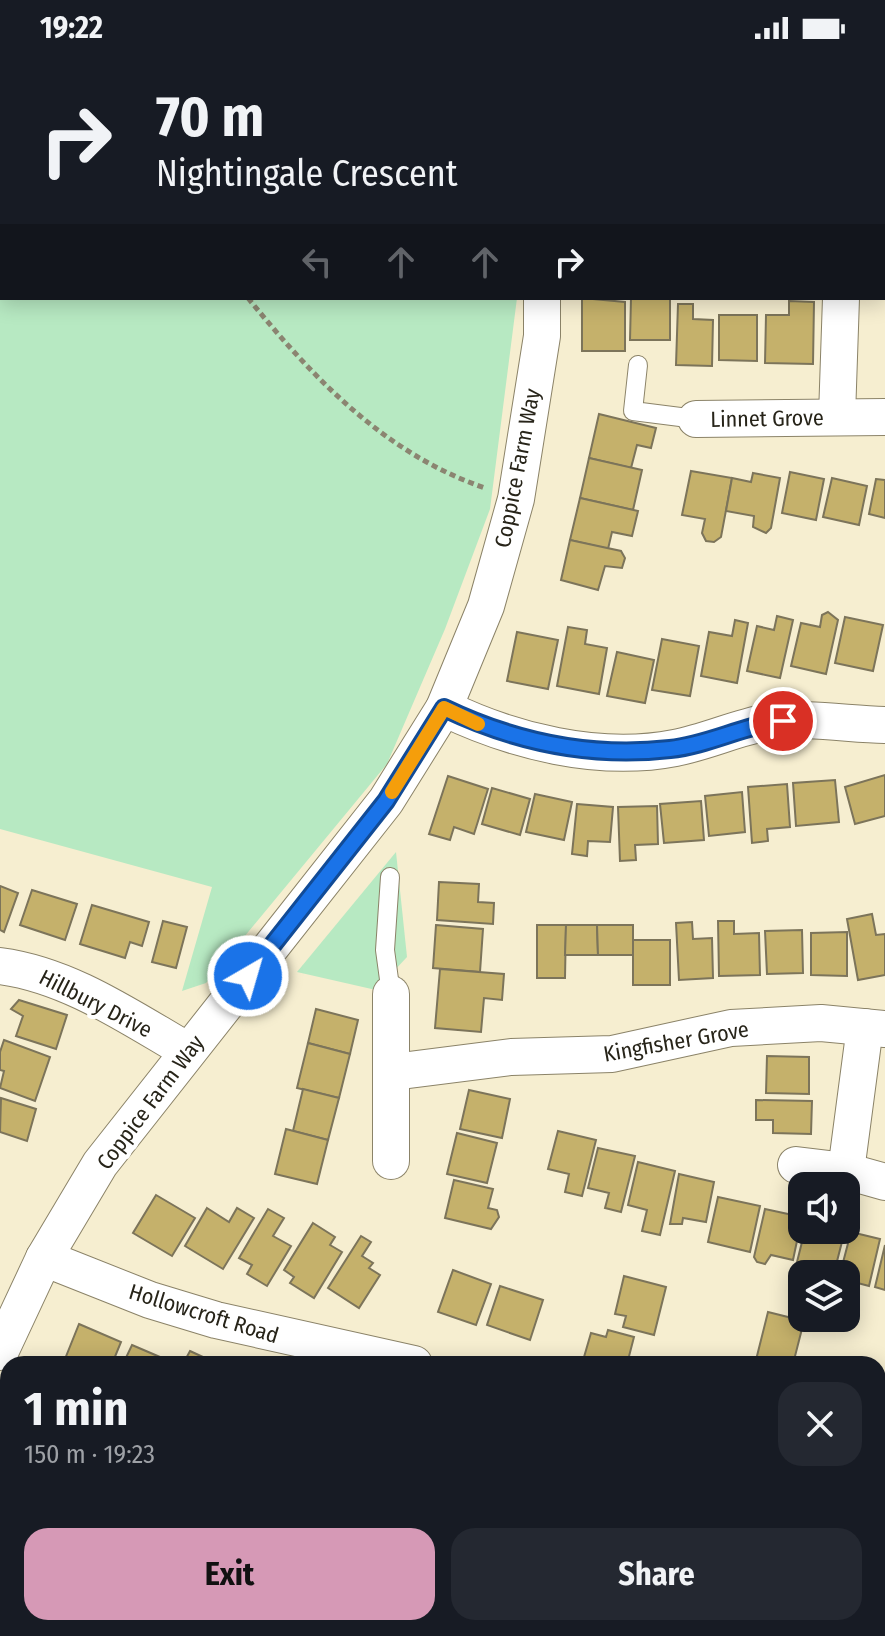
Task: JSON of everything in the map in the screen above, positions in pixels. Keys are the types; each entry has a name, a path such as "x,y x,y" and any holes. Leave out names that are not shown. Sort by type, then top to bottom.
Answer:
{"street":[{"name":"Coppice Farm Way","path":"0,1352 44,1258 100,1164 386,801 444,708 486,606 516,499 542,336 542,300"},
{"name":"Linnet Grove","path":"837,416 841,300"},
{"name":"Linnet Grove","path":"696,419 885,417"},
{"path":"444,708 491,731 579,751 670,749 766,723 800,719 885,725"},
{"name":"Hillbury Drive","path":"0,966 30,970 89,995 188,1051"},
{"path":"391,994 391,1161"},
{"name":"Kingfisher Grove","path":"393,1072 511,1057 612,1054 731,1028 821,1023 875,1028 846,1171"},
{"path":"796,1165 846,1171 885,1182"},
{"name":"Hollowcroft Road","path":"44,1258 150,1300 216,1320 378,1356"}],"lane":[{"path":"638,365 633,411 696,419"},
{"path":"390,877 385,950 391,994"}],"path":[{"path":"250,300 310,370 381,434 438,470 516,499"}],"green space":[{"path":"0,300 517,300 490,509 445,629 387,764 206,983 182,991 212,887 0,829"},
{"path":"396,852 407,957 376,990 297,972"}],"building":[{"path":"582,300 625,302 625,351 582,351"},
{"path":"631,300 670,300 670,340 630,340"},
{"path":"789,301 814,302 813,364 765,363 766,315 789,315"},
{"path":"678,304 693,304 693,319 713,320 712,366 676,365"},
{"path":"719,315 757,315 757,361 719,360"},
{"path":"599,414 656,428 651,448 637,445 631,468 589,458"},
{"path":"589,458 642,470 633,510 580,498"},
{"path":"691,471 732,478 721,537 714,542 706,541 702,533 705,519 682,515"},
{"path":"790,472 824,479 816,520 782,513"},
{"path":"753,473 780,478 771,528 766,533 753,527 754,516 726,511 732,478 751,482"},
{"path":"832,478 867,486 859,525 823,517"},
{"path":"876,479 885,480 885,518 869,514"},
{"path":"580,498 638,511 632,536 612,532 608,549 570,540"},
{"path":"570,540 621,551 625,558 622,568 605,566 598,590 561,580"},
{"path":"828,612 838,620 826,674 791,666 801,623 820,627 822,615"},
{"path":"777,616 793,620 780,678 747,671 757,626 774,630"},
{"path":"845,617 883,625 873,671 835,663"},
{"path":"735,620 748,623 737,683 701,676 709,632 732,636"},
{"path":"568,627 587,630 585,644 607,648 599,694 557,686"},
{"path":"517,632 558,640 548,689 507,681"},
{"path":"662,639 699,646 690,696 652,690"},
{"path":"617,652 654,660 645,703 607,696"},
{"path":"885,775 885,816 855,824 845,787"},
{"path":"448,776 488,789 474,834 454,827 450,840 429,834"},
{"path":"835,780 839,822 796,826 793,783"},
{"path":"787,784 790,827 767,829 768,841 752,843 748,787"},
{"path":"492,788 530,799 520,835 482,824"},
{"path":"742,792 745,832 709,836 705,796"},
{"path":"535,794 572,802 564,840 526,832"},
{"path":"701,801 704,840 664,843 660,804"},
{"path":"577,804 613,807 610,842 588,841 587,856 572,854"},
{"path":"657,806 658,844 635,845 636,860 620,861 618,807"},
{"path":"439,882 479,884 478,902 494,903 493,924 437,920"},
{"path":"0,886 18,893 4,932 0,930"},
{"path":"32,890 77,904 65,940 20,925"},
{"path":"92,905 149,922 142,946 130,942 125,958 80,944"},
{"path":"872,914 876,935 885,934 885,975 858,980 847,919"},
{"path":"163,921 187,927 176,968 152,962"},
{"path":"718,921 734,921 734,934 759,933 760,975 719,976"},
{"path":"692,922 693,939 712,938 713,978 679,980 676,923"},
{"path":"436,925 483,929 480,972 433,968"},
{"path":"537,925 566,925 565,978 537,978"},
{"path":"566,925 597,925 598,955 565,955"},
{"path":"597,925 633,925 633,955 598,955"},
{"path":"802,930 803,973 767,974 765,931"},
{"path":"847,932 847,976 811,975 811,933"},
{"path":"633,940 670,940 670,985 633,985"},
{"path":"440,969 504,974 502,1000 484,998 481,1032 435,1028"},
{"path":"19,1000 67,1015 56,1049 16,1036 23,1016 11,1009"},
{"path":"316,1009 358,1020 350,1054 308,1043"},
{"path":"4,1040 50,1057 35,1101 0,1088 4,1071 0,1070 0,1052"},
{"path":"308,1043 350,1054 339,1098 297,1088"},
{"path":"767,1056 809,1057 809,1094 766,1093"},
{"path":"303,1089 339,1098 328,1140 293,1131"},
{"path":"469,1090 510,1099 502,1138 460,1129"},
{"path":"1,1098 36,1109 27,1141 0,1132"},
{"path":"756,1100 812,1101 811,1134 773,1133 773,1120 756,1120"},
{"path":"286,1129 328,1140 317,1184 275,1174"},
{"path":"558,1131 596,1140 582,1196 565,1192 569,1174 548,1169"},
{"path":"457,1133 497,1143 487,1183 447,1174"},
{"path":"598,1148 635,1156 621,1212 605,1208 609,1193 588,1188"},
{"path":"638,1162 675,1171 660,1235 642,1231 647,1210 628,1205"},
{"path":"679,1174 714,1182 706,1222 683,1218 682,1224 670,1224"},
{"path":"454,1180 493,1189 488,1208 497,1210 499,1217 491,1229 445,1218"},
{"path":"156,1195 195,1218 172,1256 133,1233"},
{"path":"718,1197 760,1206 750,1252 708,1242"},
{"path":"207,1208 229,1222 237,1208 254,1218 223,1269 185,1246"},
{"path":"268,1209 284,1218 273,1236 291,1246 267,1286 247,1274 252,1265 239,1258"},
{"path":"765,1209 788,1214 788,1244 796,1244 793,1260 771,1255 765,1264 757,1262 754,1257"},
{"path":"313,1223 335,1237 330,1245 342,1252 314,1298 290,1283 294,1277 284,1270"},
{"path":"860,1234 880,1239 869,1286 860,1284 860,1260 844,1260 848,1244 860,1244"},
{"path":"361,1236 371,1242 362,1256 373,1263 369,1268 380,1275 359,1308 328,1288"},
{"path":"802,1244 841,1244 837,1260 798,1260"},
{"path":"885,1245 885,1290 875,1287"},
{"path":"453,1270 491,1284 476,1325 438,1312"},
{"path":"624,1276 666,1287 654,1335 623,1327 626,1316 615,1314"},
{"path":"500,1286 543,1300 530,1340 487,1325"},
{"path":"768,1312 788,1317 788,1332 801,1332 795,1356 757,1356"},
{"path":"79,1324 121,1342 115,1356 66,1356"},
{"path":"608,1330 634,1337 629,1356 584,1356 591,1333 606,1337"},
{"path":"132,1345 158,1356 127,1356"}],"slow traffic":[{"path":"392,792 444,708 478,724"}],"route":[{"path":"248,976 386,801 444,708 491,731 579,751 670,749 783,721"}]}
